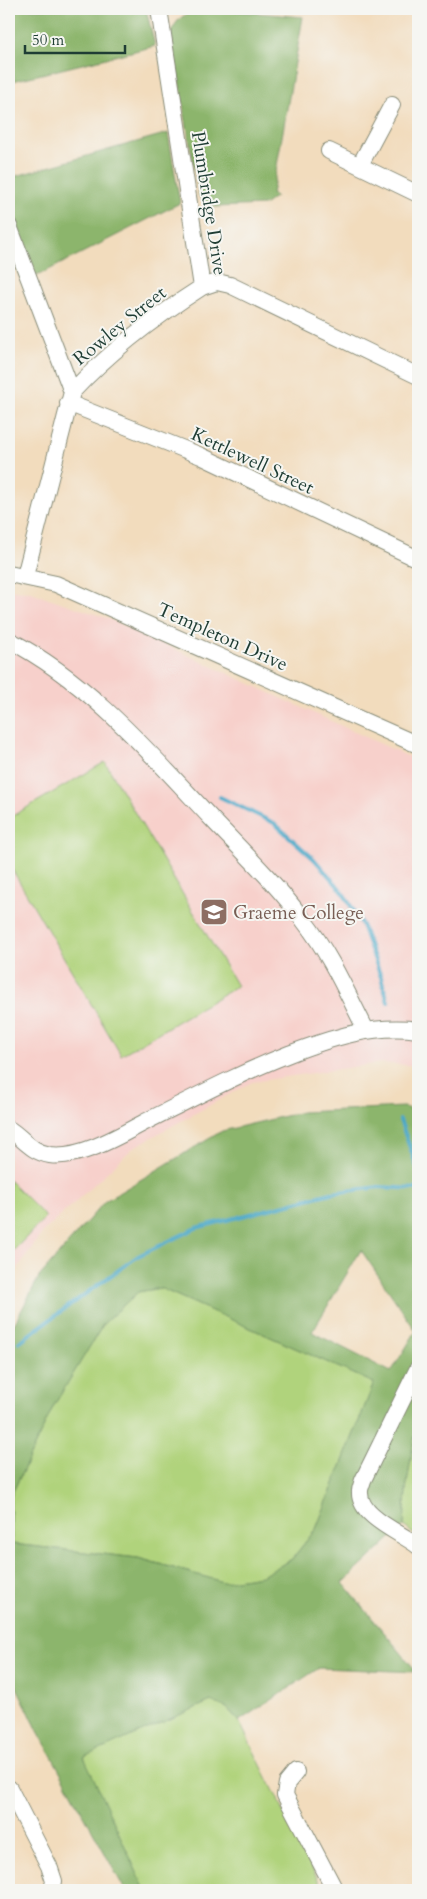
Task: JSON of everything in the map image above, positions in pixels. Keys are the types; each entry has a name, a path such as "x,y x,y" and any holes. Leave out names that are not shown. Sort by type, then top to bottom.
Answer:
{"street":[{"name":"Plumbridge Drive","path":"159,9 202,287 217,282 230,285 418,376"},
{"path":"360,165 392,105"},
{"path":"329,151 418,194"},
{"path":"9,226 70,397"},
{"name":"Rowley Street","path":"25,576 70,397 92,370 121,344 202,287"},
{"name":"Kettlewell Street","path":"70,397 201,456 418,560"},
{"name":"Templeton Drive","path":"9,574 56,584 418,745"},
{"path":"9,640 28,650 84,689 160,764 275,886 304,921 332,962 366,1030"},
{"path":"9,1129 24,1143 39,1153 60,1155 97,1147 248,1070 325,1040 366,1030 400,1027 418,1030"},
{"path":"418,1368 363,1480 360,1493 365,1506 373,1517 418,1546"},
{"path":"296,1772 287,1783 285,1795 335,1890"},
{"path":"9,1788 49,1866 54,1881 52,1890"}],"shaded area":[{"name":"Graeme College","path":"9,590 28,591 107,618 418,761 418,1066 380,1063 252,1082 134,1147 42,1233 9,1281"}],"green space":[{"path":"9,9 146,9 155,46 9,82"},
{"path":"212,9 303,17 272,194 276,196 264,205 216,207 205,204 199,196 171,36 173,28 181,18 192,12"},
{"path":"168,133 180,203 23,283 9,248 9,178"},
{"path":"105,762 237,986 121,1055 9,864 9,818"},
{"path":"403,1107 418,1111 418,1432 414,1438 406,1490 404,1526 343,1583 417,1672 319,1668 239,1721 227,1708 211,1701 84,1757 145,1890 125,1890 38,1731 9,1671 9,1334 39,1277 105,1201 222,1131 302,1112","holes":["361,1250 416,1331 391,1372 312,1332","160,1288 374,1383 316,1529 292,1559 262,1576 223,1582 138,1558 12,1544 10,1498 53,1407 104,1323 138,1292"]},
{"path":"9,1180 46,1217 9,1255"},
{"path":"160,1288 374,1383 316,1529 292,1559 262,1576 223,1582 138,1558 12,1544 10,1498 53,1407 104,1323 138,1292"},
{"path":"418,1432 418,1538 404,1526 406,1490 414,1438"},
{"path":"211,1701 227,1708 239,1721 323,1890 145,1890 83,1757"}],"waterway":[{"path":"220,797 274,823 314,859 342,891 362,925 388,1002"},
{"path":"400,1120 418,1170"},
{"path":"19,1342 138,1256 196,1228 331,1193 379,1187 418,1189"}],"place":[{"name":"Graeme College","path":"214,912"}]}
